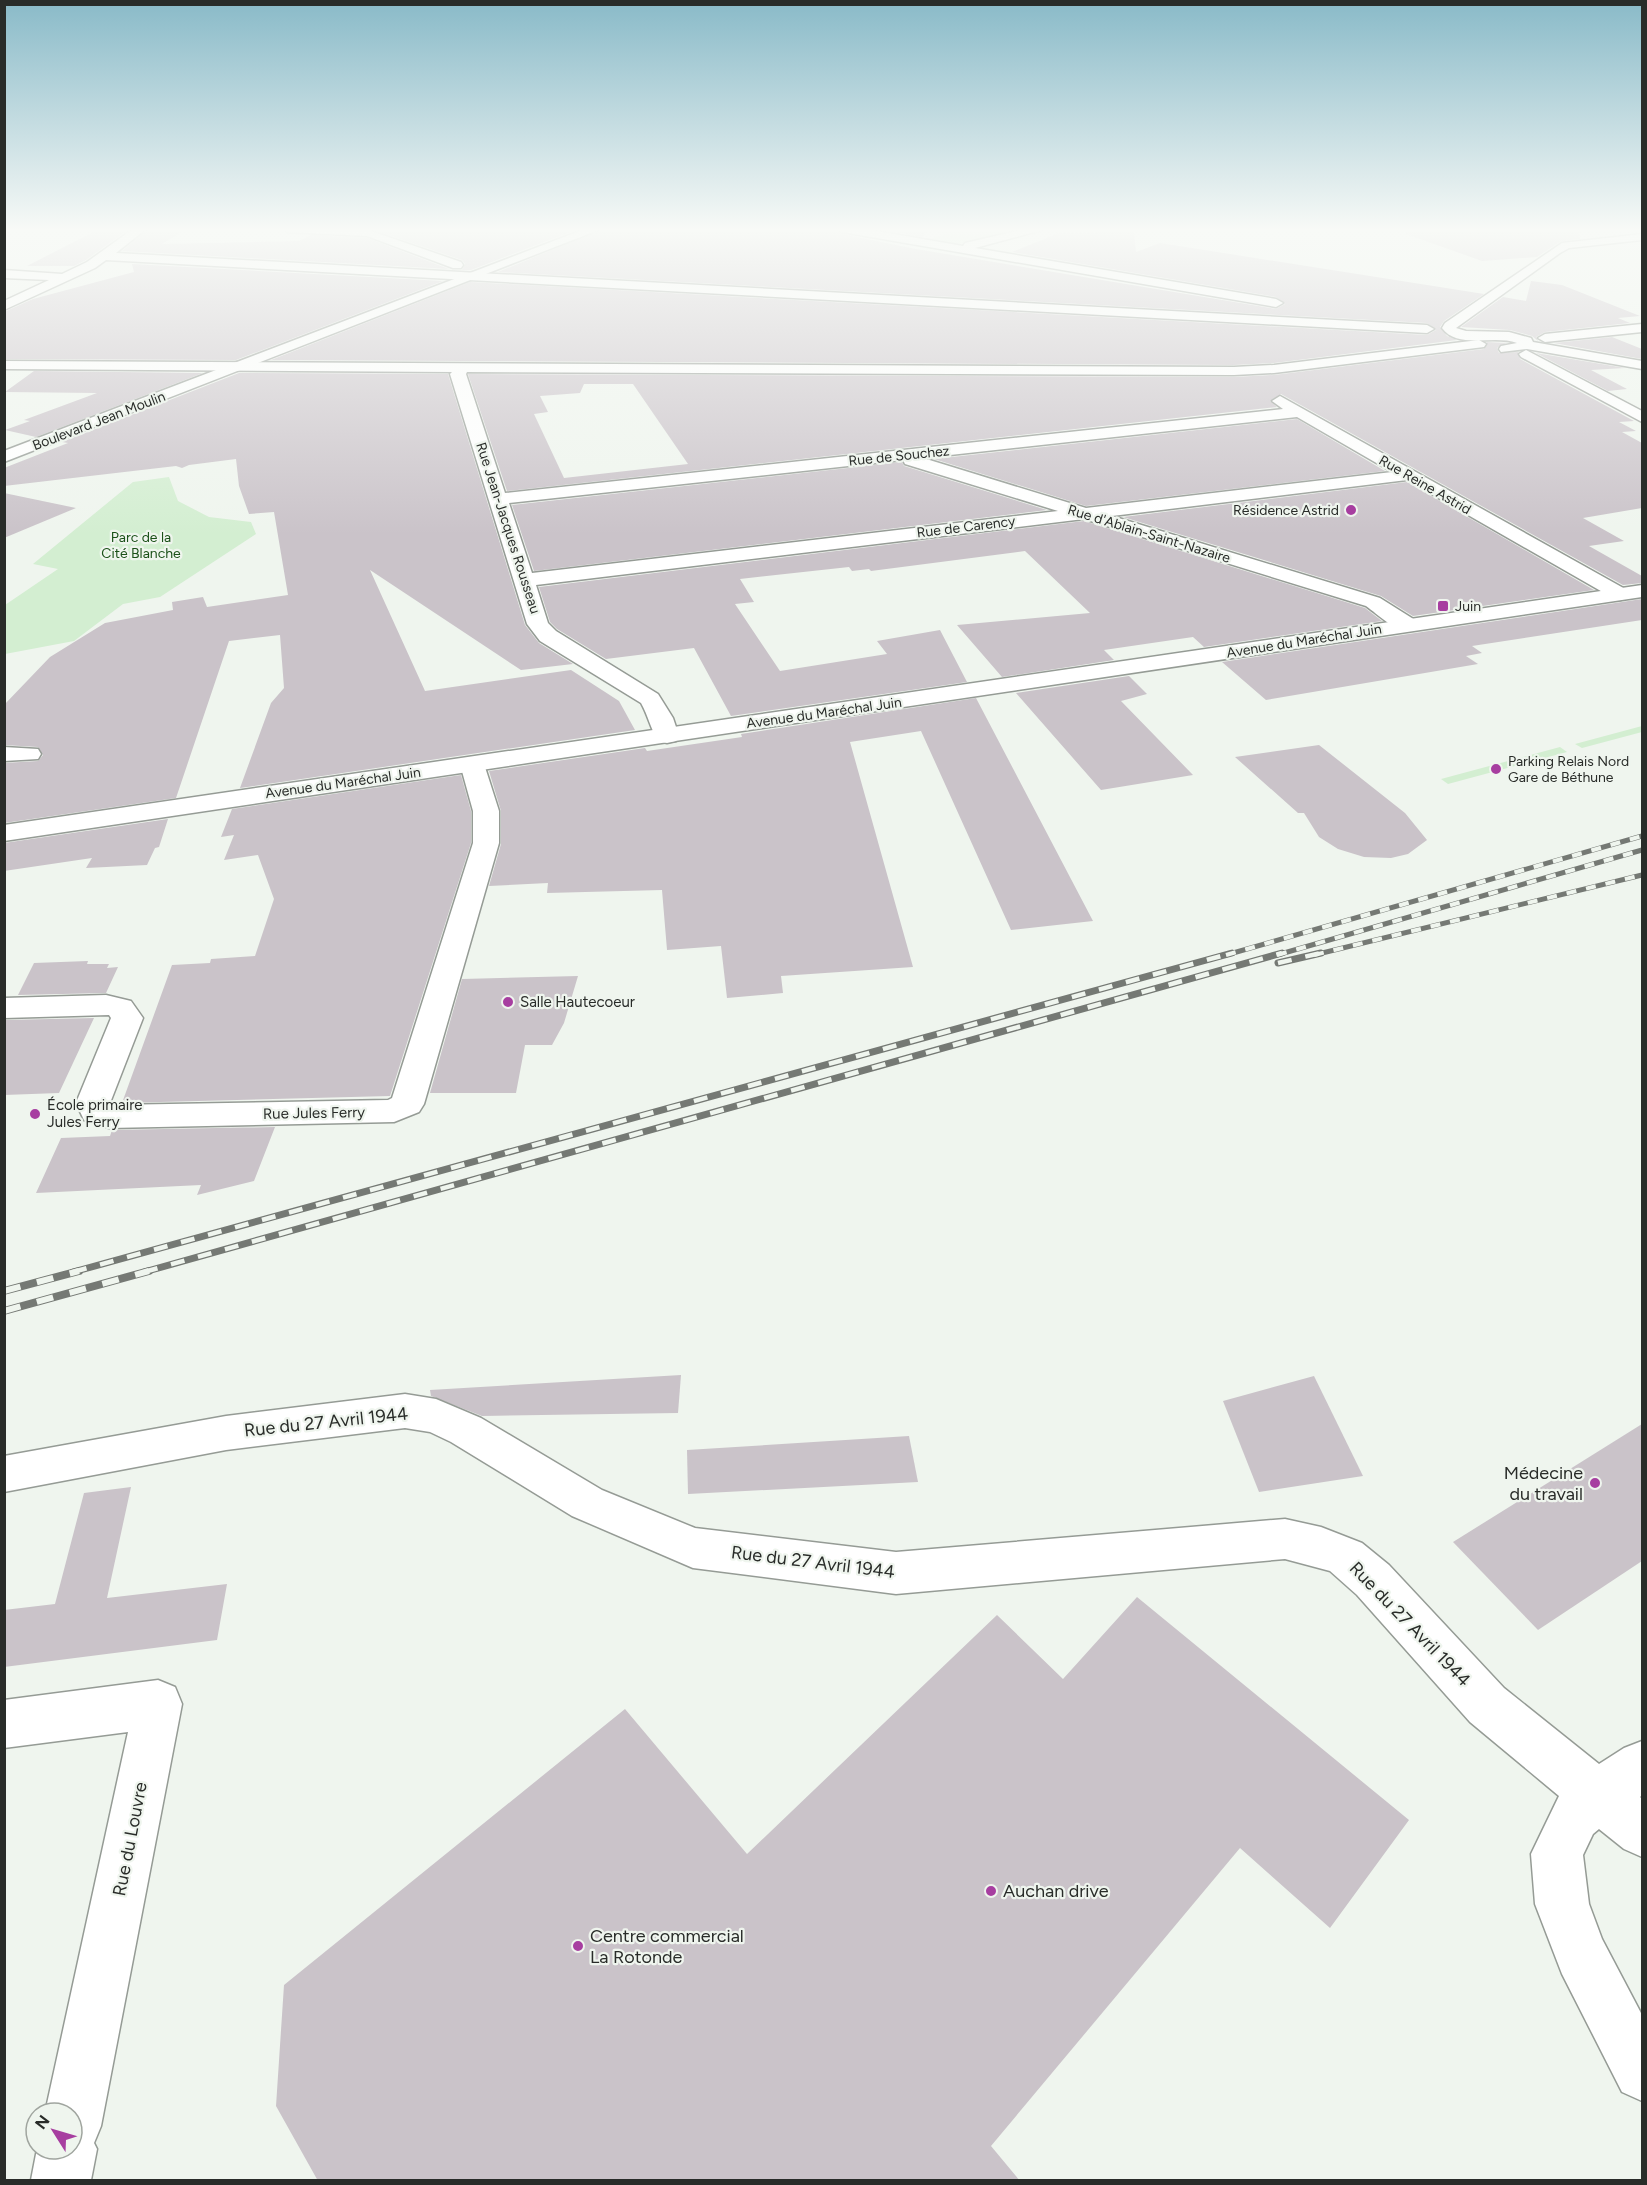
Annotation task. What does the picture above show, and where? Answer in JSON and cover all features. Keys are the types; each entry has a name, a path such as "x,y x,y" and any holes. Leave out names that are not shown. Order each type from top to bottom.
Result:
{"street":[{"name":"Boulevard Jean Moulin","path":"4,457 332,331"},
{"path":"1439,331 1476,340 1522,345 1642,365"},
{"path":"1522,345 1557,336 1610,331"},
{"path":"4,365 1234,371 1285,368 1476,340"},
{"path":"1522,345 1642,417"},
{"name":"Rue Jean-Jacques Rousseau","path":"462,368 458,374 538,624 548,636 650,699 665,731"},
{"name":"Rue Reine Astrid","path":"1234,371 1240,378 1408,475 1624,591"},
{"name":"Rue de Souchez","path":"499,499 1299,412"},
{"name":"Rue d'Ablain-Saint-Nazaire","path":"898,456 1373,602 1403,621"},
{"name":"Rue de Carency","path":"524,580 1408,475"},
{"name":"Avenue du Maréchal Juin","path":"4,821 665,731 1403,621 1624,591 1642,582"},
{"name":"Avenue du Maréchal Juin","path":"4,833 472,764 665,731"},
{"path":"4,754 29,754"},
{"name":"Rue Jules Ferry","path":"4,1008 106,1005 120,1008 127,1018 93,1103 96,1112 109,1117 394,1111 407,1104 486,843 486,811 472,764"},
{"name":"Rue du 27 Avril 1944","path":"4,1474 226,1433 405,1411 436,1416 522,1462 587,1503 693,1548 896,1573 1285,1539 1321,1547 1346,1557 1373,1580 1487,1705 1642,1831"},
{"name":"Rue du Louvre","path":"4,1724 158,1704 77,2101"},
{"path":"1642,1766 1597,1795 1575,1816 1557,1854 1562,1904 1581,1955 1642,2072"},
{"path":"61,2181 65,2161"}],"green space":[{"name":"Parc de la Cité Blanche","path":"169,477 178,501 209,517 251,522 256,534 160,597 123,604 74,641 5,654 5,605 58,569 33,564 133,482"},
{"path":"1642,726 1642,732 1582,748 1575,744"},
{"path":"1560,747 1567,752 1448,784 1441,779"}],"building":[{"path":"4,331 312,331 236,360 4,359"},
{"path":"345,331 1354,331 1427,335 1434,331 1443,331 1447,336 1457,340 1274,363 1234,365 271,360"},
{"path":"1514,331 1555,331 1545,332 1536,337 1538,341 1532,336"},
{"path":"1612,337 1642,349 1642,359 1554,343"},
{"path":"1487,342 1506,343 1497,348 1499,353 1518,352 1520,359 1634,421 1619,422 1636,431 1622,432 1642,443 1642,508 1583,518 1624,541 1589,546 1642,576 1642,583 1623,585 1281,394 1270,401 1277,407 507,491 468,374 1234,377 1274,375 1484,349","holes":["584,384 633,384 688,464 564,478 534,414 548,412 540,396 580,393"]},
{"path":"1536,353 1625,368 1591,370 1627,389 1608,391"},
{"path":"34,371 203,373 36,437 5,430 30,421 24,420 97,393 5,392"},
{"path":"239,373 448,374 525,625 539,643 573,664 521,670 370,570 425,691 571,670 619,701 635,730 240,788 271,703 284,688 280,635 229,641 176,798 4,823 4,763 38,761 43,755 38,747 4,745 4,705 50,657 105,623 173,610 172,602 203,597 207,607 288,595 274,512 249,514 239,486 236,459 189,465 182,468 176,466 4,486 4,468 68,443 62,442"},
{"path":"1297,419 1385,471 1086,506 934,459"},
{"path":"902,462 904,466 1047,510 534,571 512,505"},
{"path":"1407,482 1594,590 1413,616 1381,596 1123,517"},
{"path":"4,493 76,508 4,538"},
{"path":"1084,521 1365,608 1382,621 1204,647 1193,637 1104,650 1114,660 1002,677 957,625 1090,613 1025,551 871,571 869,569 852,571 849,567 740,579 754,602 735,604 780,671 887,654 877,641 940,630 967,682 731,716 694,648 606,659 557,629 550,622 539,587"},
{"path":"1642,599 1642,620 1472,646 1482,653 1466,656 1478,664 1266,700 1222,662"},
{"path":"1129,676 1147,694 1121,701 1193,775 1101,790 1016,693"},
{"path":"976,698 1093,921 1011,930 921,731 850,742 913,967 781,976 783,993 727,998 721,946 667,950 662,890 547,893 548,883 489,886 501,844 501,811 489,771 645,748 647,751 742,737 741,734"},
{"path":"1319,745 1405,813 1427,840 1408,854 1391,858 1364,857 1338,849 1319,837 1304,813 1298,813 1235,757"},
{"path":"461,775 471,811 471,843 390,1096 122,1103 172,965 210,963 211,959 255,956 274,899 258,855 224,860 234,835 221,837 232,809"},
{"path":"168,819 159,847 155,848 147,865 86,868 92,858 4,871 4,843"},
{"path":"88,961 87,964 109,964 107,968 118,967 106,993 18,995 34,963"},
{"path":"578,976 564,1023 552,1045 525,1045 516,1093 430,1093 462,979"},
{"path":"94,1018 59,1093 4,1095 6,1020"},
{"path":"275,1127 254,1181 197,1195 201,1185 36,1193 61,1138 110,1136 112,1130"},
{"path":"681,1375 678,1413 482,1416 431,1396 430,1390"},
{"path":"1314,1376 1363,1476 1259,1492 1223,1401"},
{"name":"Médecine du travail","path":"1642,1424 1642,1561 1538,1630 1453,1542"},
{"path":"909,1436 918,1482 688,1494 687,1450"},
{"path":"131,1487 107,1598 227,1584 217,1640 4,1667 4,1610 55,1604 84,1493"},
{"path":"1137,1597 1409,1820 1330,1928 1240,1848 991,2146 1020,2181 318,2181 276,2106 284,1985 625,1709 747,1854 997,1615 1063,1679"}],"railway":[{"path":"1226,955 1642,836"},
{"path":"1277,955 1642,850"},
{"path":"1314,955 1642,875"},
{"path":"73,1272 1232,953"},
{"path":"144,1272 1282,953"},
{"path":"1278,963 1321,953"},
{"path":"4,1291 79,1271"},
{"path":"4,1311 149,1271"}],"place":[{"name":"Résidence Astrid","path":"1351,510"},
{"name":"Juin","path":"1443,606"},
{"name":"Parking Relais Nord Gare de Béthune","path":"1496,769"},
{"name":"Salle Hautecoeur","path":"508,1002"},
{"name":"École primaire Jules Ferry","path":"35,1114"},
{"name":"Médecine du travail","path":"1595,1483"},
{"name":"Auchan drive","path":"991,1891"},
{"name":"Centre commercial La Rotonde","path":"578,1946"}]}
